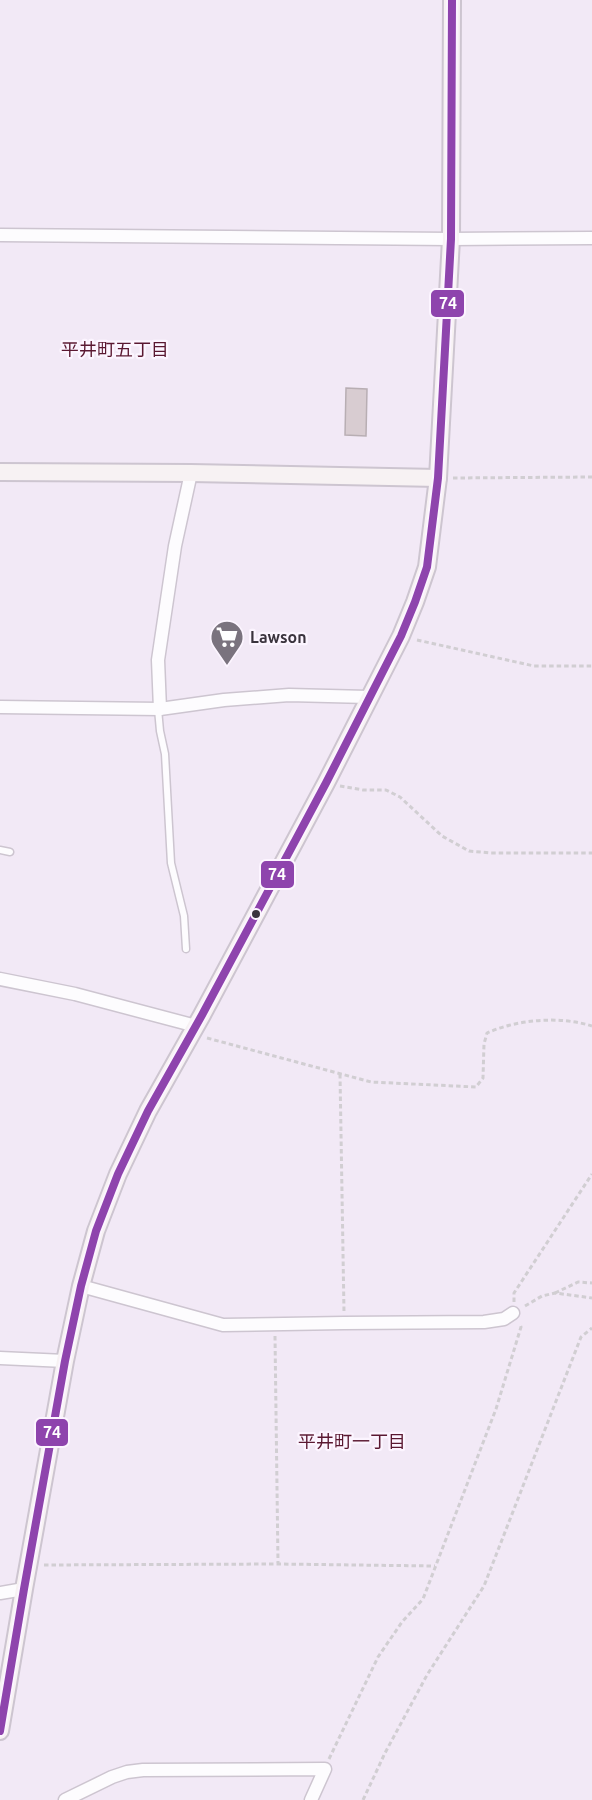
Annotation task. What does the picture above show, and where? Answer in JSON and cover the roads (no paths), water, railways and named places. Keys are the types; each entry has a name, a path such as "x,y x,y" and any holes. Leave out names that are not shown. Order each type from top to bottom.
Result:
{"main road":[{"path":"0,1731 65,1361 81,1286 96,1231 118,1174 148,1111 326,783 401,636 416,602 427,567 438,478 451,239 452,0"},
{"path":"0,472 438,478"}],"street":[{"path":"0,235 592,238"},
{"path":"159,709 158,660 175,546 191,473"},
{"path":"0,707 159,709 224,700 289,695 368,697"},
{"path":"0,979 75,994 194,1030"},
{"path":"81,1286 223,1325 484,1322 504,1318 513,1313"},
{"path":"0,1358 65,1361"},
{"path":"0,1593 24,1589"},
{"path":"65,1800 112,1777 143,1770 325,1769 311,1800"}],"lane":[{"path":"159,709 160,731 165,754 171,863 184,916 186,949"},
{"path":"0,850 10,852"}],"place":[{"name":"Lawson","path":"227,666"}],"district":[{"name":"平井町五丁目","path":"115,349"},
{"name":"平井町一丁目","path":"352,1441"}]}
